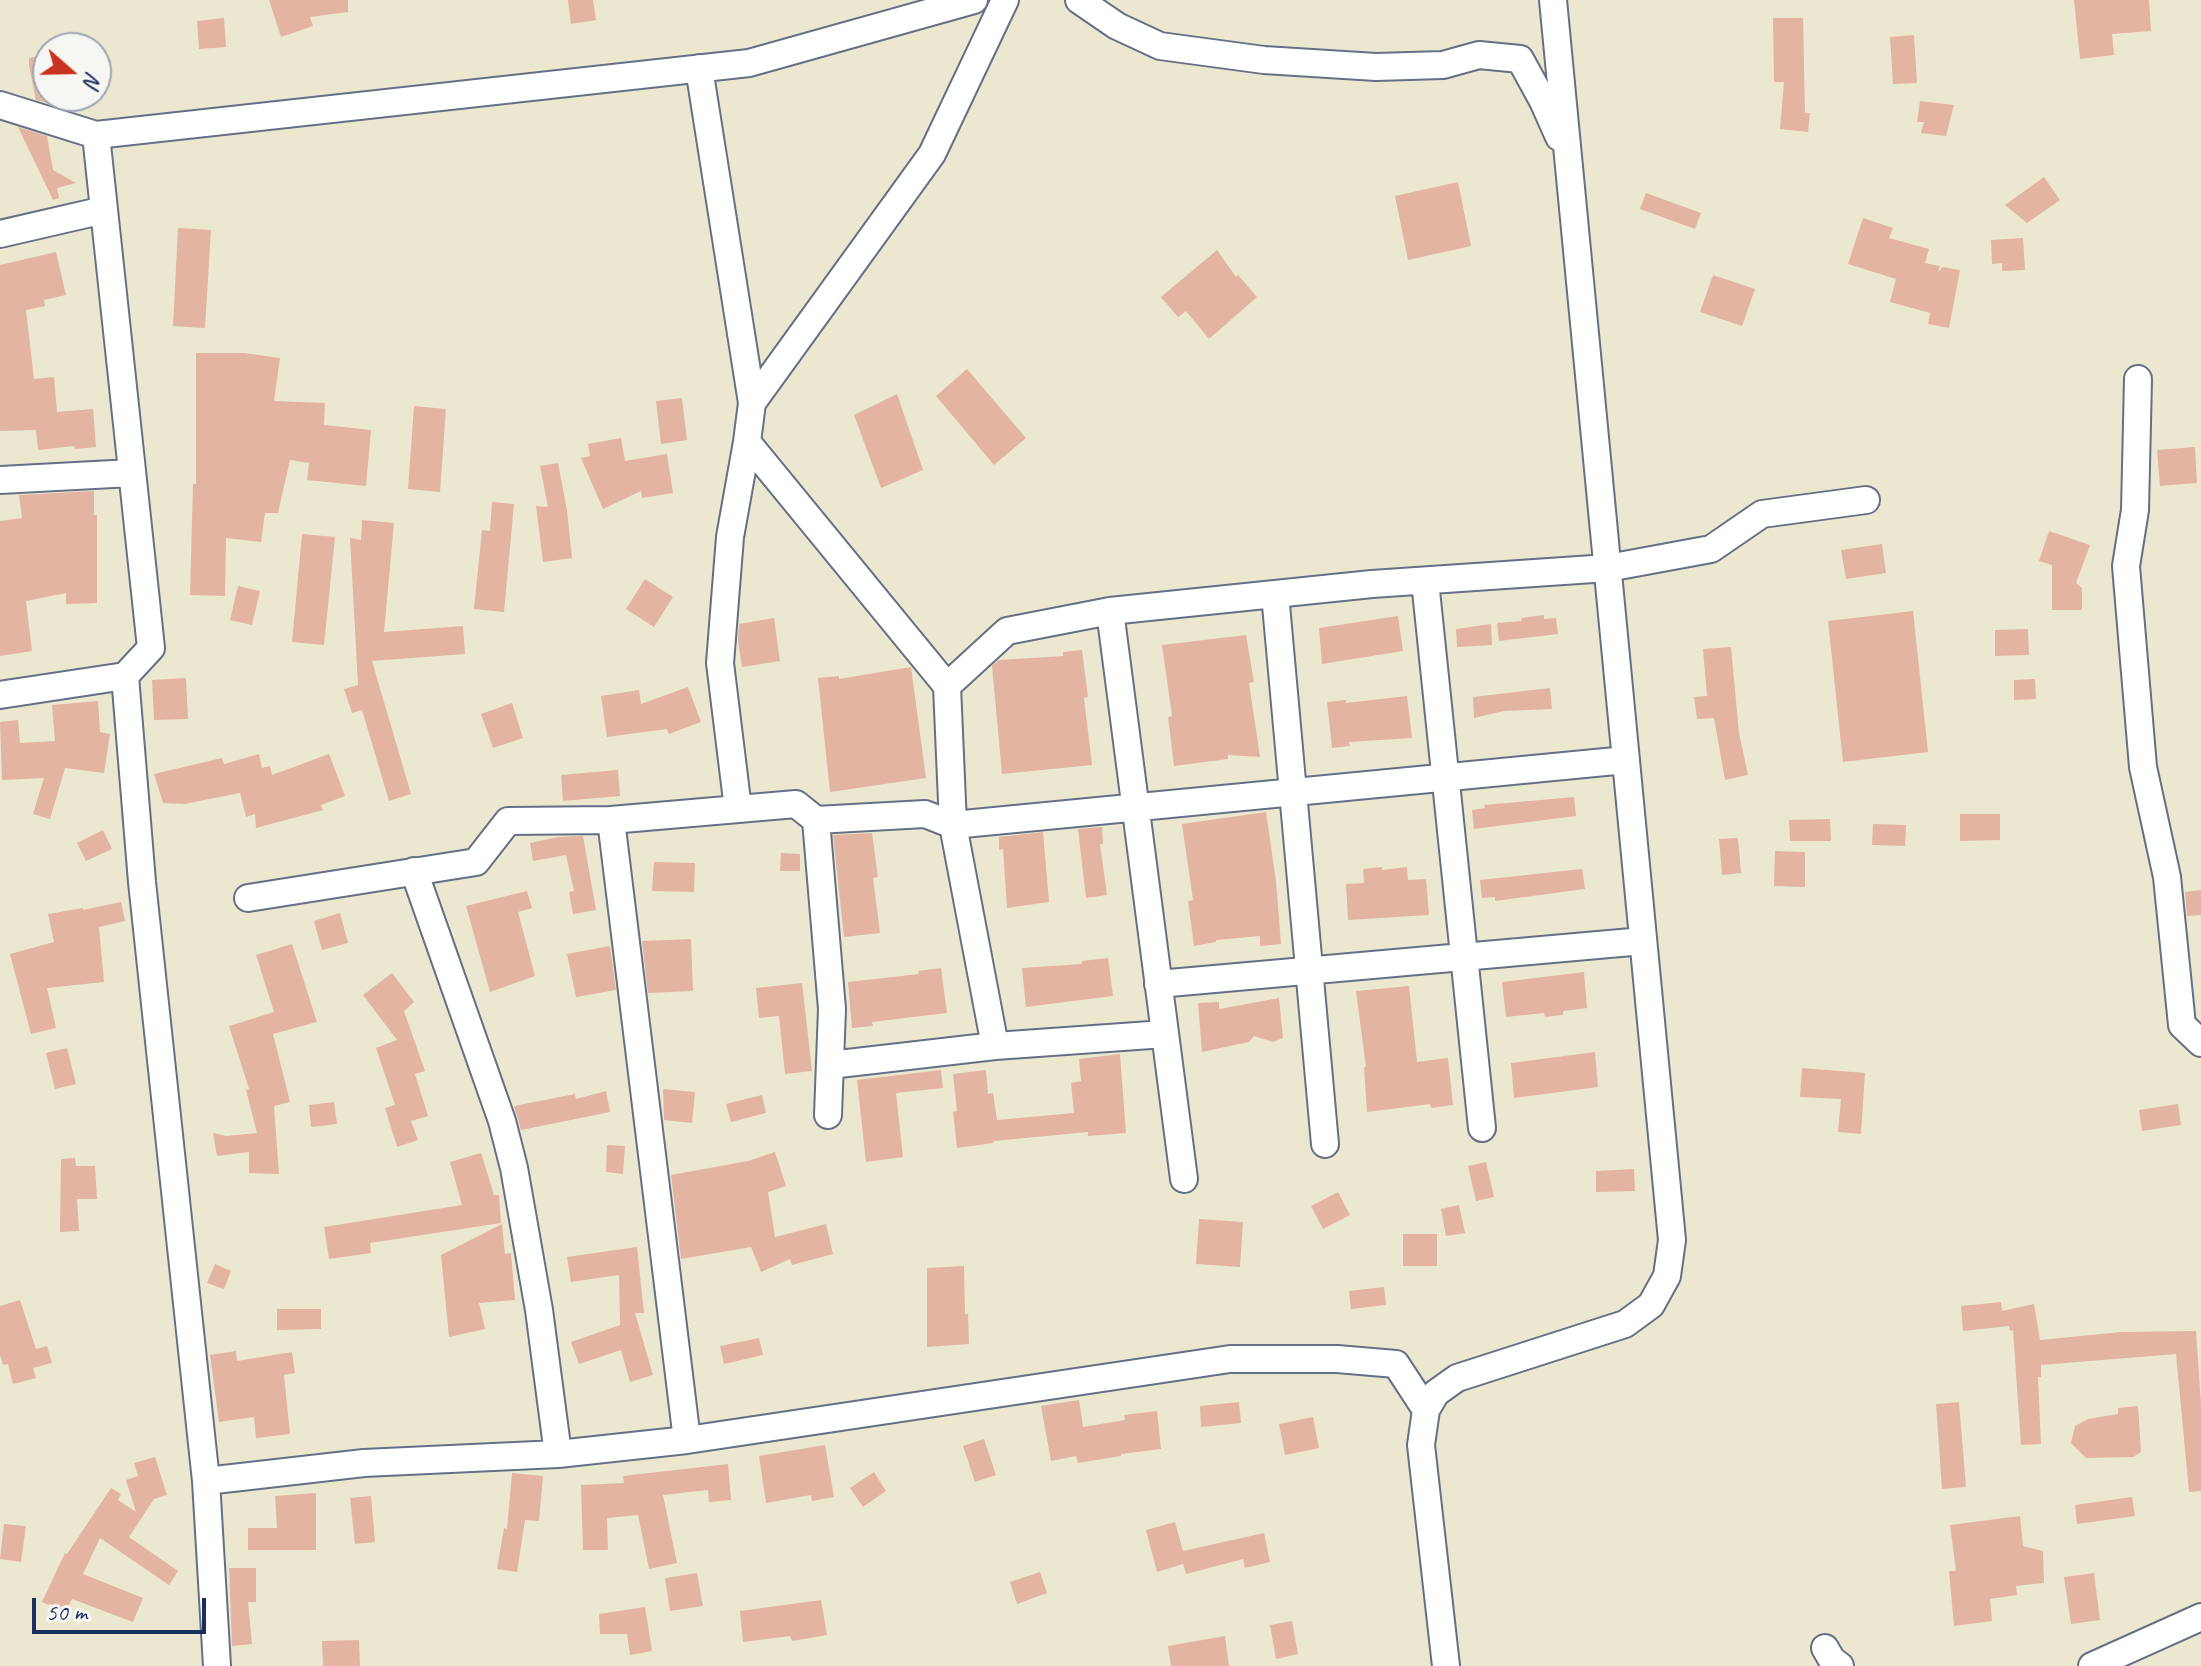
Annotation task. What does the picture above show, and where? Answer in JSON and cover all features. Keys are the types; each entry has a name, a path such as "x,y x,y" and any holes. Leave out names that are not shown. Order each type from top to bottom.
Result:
{"street":[{"path":"0,105 96,135 749,63 974,0"},
{"path":"752,403 932,154 1005,0"},
{"path":"1079,0 1117,26 1160,46 1264,60 1376,67 1443,65 1479,55 1520,59 1569,159"},
{"path":"1446,1666 1421,1445 1426,1410 1436,1393 1457,1378 1625,1324 1651,1305 1667,1276 1672,1240 1553,0"},
{"path":"699,68 752,403 730,537 720,663 738,809"},
{"path":"0,695 125,676 151,648 96,135"},
{"path":"0,234 104,210"},
{"path":"2138,379 2135,510 2126,566 2143,767 2167,877 2182,1025 2201,1043"},
{"path":"747,442 947,686 953,825 995,1046"},
{"path":"0,480 132,473"},
{"path":"947,686 1007,631 1110,611 1425,581 1608,568 1711,549 1762,514 1866,500"},
{"path":"1425,581 1482,1128"},
{"path":"1275,594 1325,1144"},
{"path":"1110,611 1184,1179"},
{"path":"125,676 143,898 206,1481 217,1666"},
{"path":"248,898 476,862 508,821 611,820 796,804 816,820 925,814 953,825 1626,760"},
{"path":"611,820 687,1440"},
{"path":"816,820 832,1009 828,1115"},
{"path":"414,871 502,1121 514,1168 539,1310 558,1454"},
{"path":"1158,984 1643,941"},
{"path":"830,1065 995,1046 1165,1034"},
{"path":"206,1481 364,1463 558,1454 687,1440 1230,1359 1337,1359 1396,1364 1426,1410"},
{"path":"2092,1666 2201,1617"}],"building":[{"path":"269,0 348,0 348,12 310,17 313,26 281,37"},
{"path":"568,0 593,0 596,20 571,24"},
{"path":"2074,0 2149,0 2151,31 2112,34 2114,55 2080,59"},
{"path":"224,18 226,47 199,49 197,21"},
{"path":"1773,18 1803,18 1805,113 1810,113 1808,132 1780,129 1784,82 1774,82"},
{"path":"1914,35 1917,83 1893,84 1890,37"},
{"path":"32,57 32,81 29,66 29,58"},
{"path":"1920,101 1954,105 1946,136 1921,133 1924,122 1917,122"},
{"path":"18,127 47,136 53,170 76,183 57,188 59,198 53,200"},
{"path":"2044,177 2060,200 2027,223 2005,205"},
{"path":"1458,182 1471,246 1408,260 1395,196"},
{"path":"1646,193 1701,213 1695,229 1640,209"},
{"path":"1863,218 1893,228 1889,238 1929,249 1925,263 1940,266 1938,272 1943,267 1960,270 1949,328 1928,324 1930,313 1890,302 1896,279 1848,264"},
{"path":"178,228 211,230 205,328 173,326"},
{"path":"2023,238 2025,270 2002,271 2002,263 1992,264 1991,240"},
{"path":"1217,250 1236,277 1238,275 1257,297 1209,339 1186,311 1178,317 1161,297"},
{"path":"56,252 66,295 44,300 45,306 26,310 34,379 54,377 57,412 93,409 96,447 38,450 36,430 0,431 0,265"},
{"path":"1713,275 1755,289 1742,326 1700,312"},
{"path":"196,353 244,353 280,358 274,401 325,403 324,425 371,430 366,486 307,480 309,463 290,460 278,513 265,513 261,542 226,538 225,596 190,595 193,484 196,484"},
{"path":"967,369 1026,438 994,465 936,396"},
{"path":"897,394 923,470 881,488 854,415"},
{"path":"682,398 687,440 661,444 656,401"},
{"path":"414,406 446,409 440,492 408,489"},
{"path":"621,438 625,461 667,454 673,493 642,498 641,491 603,509 581,458 590,456 588,444"},
{"path":"2195,447 2197,483 2160,486 2157,450"},
{"path":"558,463 572,558 543,562 536,506 548,507 540,466"},
{"path":"94,491 97,603 66,604 66,593 26,601 32,651 0,656 0,521 22,518 19,495"},
{"path":"492,502 514,504 504,612 474,609 482,530 490,531"},
{"path":"362,520 394,523 384,632 463,626 465,654 372,661 411,794 389,801 362,710 352,713 344,689 358,685 350,538 361,540"},
{"path":"2049,531 2090,545 2076,583 2082,588 2082,610 2052,610 2052,565 2039,561"},
{"path":"302,534 335,537 324,645 292,642"},
{"path":"1882,544 1886,573 1846,579 1841,550"},
{"path":"645,579 673,597 654,627 626,609"},
{"path":"238,586 260,591 252,625 230,620"},
{"path":"1913,611 1928,752 1843,762 1828,621"},
{"path":"1544,615 1544,619 1556,618 1558,634 1499,641 1497,623"},
{"path":"1398,616 1403,651 1322,664 1319,628"},
{"path":"774,618 780,661 742,667 739,624"},
{"path":"1491,624 1492,645 1457,647 1456,629"},
{"path":"2028,629 2029,655 1995,656 1995,630"},
{"path":"1246,635 1254,682 1249,683 1260,757 1228,755 1228,759 1174,766 1168,717 1172,716 1162,645"},
{"path":"1731,647 1739,733 1748,775 1725,780 1714,718 1697,719 1694,697 1707,696 1703,649"},
{"path":"1082,650 1092,765 1002,774 992,666 999,660 1063,656 1063,652"},
{"path":"911,667 926,778 830,792 818,678 839,676 839,679"},
{"path":"186,678 188,719 154,720 152,680"},
{"path":"2035,679 2036,699 2014,700 2014,680"},
{"path":"688,687 701,722 669,734 667,729 607,737 601,696 639,690 641,704"},
{"path":"1550,688 1552,709 1504,711 1474,718 1473,697"},
{"path":"1407,696 1412,738 1349,742 1350,746 1332,748 1327,702 1346,700 1346,703"},
{"path":"98,701 100,732 110,734 104,773 65,768 50,819 33,814 44,778 2,780 0,722 18,720 20,743 55,741 52,705"},
{"path":"512,703 523,738 493,748 481,714"},
{"path":"259,754 262,768 270,766 272,775 329,754 345,796 321,805 323,810 256,828 255,814 246,817 240,793 184,804 163,803 154,774 222,758 224,764"},
{"path":"618,770 620,796 563,801 561,775"},
{"path":"1574,797 1576,816 1474,829 1472,810 1485,808 1484,805"},
{"path":"1266,812 1281,944 1260,946 1260,936 1216,940 1194,946 1188,901 1193,900 1182,824"},
{"path":"1960,814 2000,814 2000,840 1960,841"},
{"path":"1830,819 1831,841 1790,841 1789,820"},
{"path":"1873,824 1906,825 1905,846 1872,845"},
{"path":"1102,827 1103,844 1100,844 1107,895 1086,898 1078,829"},
{"path":"103,830 112,849 86,861 77,843"},
{"path":"1043,832 1049,902 1007,908 1003,849 999,850 999,837"},
{"path":"872,833 878,877 873,878 880,933 844,937 833,835"},
{"path":"583,836 596,910 573,914 569,892 574,891 566,855 533,861 530,843"},
{"path":"1738,838 1741,873 1722,875 1719,839"},
{"path":"1775,851 1805,852 1805,887 1774,886"},
{"path":"781,853 800,854 800,871 780,871"},
{"path":"654,862 695,863 694,892 652,891"},
{"path":"1382,867 1382,870 1407,867 1408,880 1426,879 1429,915 1348,920 1346,884 1364,883 1363,869"},
{"path":"1582,869 1585,889 1495,901 1495,897 1482,898 1480,880"},
{"path":"2201,890 2201,915 2187,916 2185,892"},
{"path":"527,891 532,908 518,912 535,976 490,992 466,906"},
{"path":"121,902 125,921 99,927 104,982 47,988 56,1028 31,1034 10,954 54,942 48,914"},
{"path":"340,913 348,943 322,950 314,921"},
{"path":"691,939 693,991 648,993 642,941"},
{"path":"292,944 317,1022 273,1034 290,1102 274,1106 279,1174 249,1173 249,1152 217,1156 213,1133 226,1136 257,1133 246,1090 249,1089 229,1026 274,1012 256,955"},
{"path":"610,946 616,990 576,997 567,954"},
{"path":"1108,958 1113,996 1026,1007 1022,968 1082,964 1082,961"},
{"path":"941,968 947,1013 872,1022 873,1026 852,1028 848,982 919,974 918,971"},
{"path":"1584,972 1587,1008 1545,1017 1544,1013 1506,1017 1502,982"},
{"path":"392,973 414,1002 404,1011 425,1071 415,1074 428,1116 411,1121 418,1140 397,1147 385,1108 395,1105 376,1048 397,1040 363,995"},
{"path":"802,983 812,1071 785,1074 779,1016 759,1018 756,988"},
{"path":"1409,986 1417,1062 1448,1058 1453,1105 1431,1108 1430,1104 1367,1112 1366,1067 1356,991"},
{"path":"1279,998 1283,1038 1273,1042 1254,1036 1249,1042 1202,1052 1198,1003 1219,1002 1219,1009"},
{"path":"67,1048 76,1084 55,1089 46,1053"},
{"path":"1595,1052 1598,1087 1514,1098 1511,1063"},
{"path":"1120,1054 1126,1133 1088,1136 1088,1132 994,1141 957,1148 953,1074 986,1070 988,1094 993,1093 997,1120 1074,1113 1071,1083 1081,1081 1079,1059"},
{"path":"1802,1068 1865,1073 1861,1134 1838,1132 1841,1099 1800,1097"},
{"path":"941,1070 943,1088 896,1093 903,1157 866,1162 857,1080"},
{"path":"663,1089 695,1092 692,1123 664,1120"},
{"path":"606,1091 610,1112 521,1130 514,1106 575,1094 576,1099"},
{"path":"762,1095 766,1113 731,1122 726,1104"},
{"path":"334,1102 337,1124 311,1127 309,1105"},
{"path":"2178,1104 2181,1125 2142,1131 2139,1110"},
{"path":"607,1145 625,1146 623,1174 606,1172"},
{"path":"775,1152 786,1186 768,1192 775,1237 826,1224 833,1254 792,1265 790,1259 761,1272 751,1247 681,1259 671,1175 748,1161"},
{"path":"481,1153 494,1195 499,1195 501,1223 370,1243 371,1253 329,1259 324,1227 462,1205 450,1162"},
{"path":"75,1158 76,1166 95,1166 97,1199 77,1199 79,1231 60,1232 61,1159"},
{"path":"1486,1162 1494,1197 1476,1201 1468,1166"},
{"path":"1634,1169 1635,1191 1596,1192 1596,1171"},
{"path":"1338,1192 1350,1215 1323,1229 1311,1206"},
{"path":"1459,1205 1465,1233 1446,1236 1441,1209"},
{"path":"1199,1219 1243,1222 1240,1267 1196,1264"},
{"path":"502,1224 505,1254 511,1253 515,1300 479,1303 485,1329 449,1337 441,1255"},
{"path":"1403,1234 1437,1234 1437,1266 1403,1266"},
{"path":"637,1247 644,1313 635,1313 653,1375 630,1382 621,1350 579,1364 571,1342 620,1325 619,1275 571,1282 567,1257"},
{"path":"215,1264 231,1271 224,1289 207,1283"},
{"path":"964,1266 969,1344 927,1347 927,1268"},
{"path":"1384,1287 1386,1305 1351,1309 1349,1291"},
{"path":"20,1300 36,1349 47,1346 52,1363 33,1368 36,1378 13,1384 8,1364 3,1365 0,1355 0,1306"},
{"path":"2001,1302 2002,1311 2034,1304 2040,1340 2121,1332 2196,1331 2201,1404 2201,1491 2189,1492 2176,1354 2041,1365 2041,1377 2038,1377 2041,1444 2021,1445 2013,1330 2010,1331 2009,1326 1963,1331 1961,1306"},
{"path":"277,1309 321,1309 321,1329 277,1330"},
{"path":"759,1338 763,1355 724,1364 720,1346"},
{"path":"236,1351 237,1361 292,1352 295,1373 284,1375 290,1434 256,1438 254,1417 219,1422 210,1355"},
{"path":"1079,1400 1083,1427 1125,1420 1124,1415 1157,1411 1161,1449 1078,1463 1076,1456 1051,1461 1041,1406"},
{"path":"1239,1402 1241,1423 1201,1427 1200,1406"},
{"path":"1959,1402 1966,1487 1942,1489 1936,1404"},
{"path":"2138,1406 2141,1452 2133,1457 2086,1458 2071,1443 2075,1426 2088,1419 2118,1414 2118,1408"},
{"path":"1313,1417 1319,1448 1285,1455 1279,1424"},
{"path":"984,1439 996,1475 975,1482 963,1446"},
{"path":"825,1445 834,1497 812,1501 811,1495 766,1503 759,1456"},
{"path":"155,1457 167,1495 154,1499 129,1537 178,1571 169,1585 100,1538 83,1574 143,1598 133,1622 72,1599 65,1612 42,1602 65,1553 111,1488 121,1494 118,1500 136,1512 126,1480 138,1476 134,1463"},
{"path":"728,1464 731,1500 709,1502 708,1490 663,1495 677,1563 649,1569 638,1515 607,1518 608,1550 583,1550 581,1485 624,1483 623,1476"},
{"path":"874,1472 886,1491 863,1507 850,1488"},
{"path":"512,1473 543,1476 539,1521 525,1520 517,1572 497,1569 504,1528 507,1529"},
{"path":"316,1493 316,1550 248,1550 248,1528 277,1528 275,1496"},
{"path":"371,1496 375,1542 355,1544 350,1498"},
{"path":"2132,1497 2135,1516 2077,1524 2075,1505"},
{"path":"2020,1516 2023,1546 2043,1551 2044,1583 2016,1586 2017,1595 1990,1599 1992,1621 1954,1626 1949,1571 1956,1571 1950,1525"},
{"path":"1175,1522 1183,1551 1264,1533 1270,1562 1245,1568 1243,1559 1186,1574 1183,1564 1157,1572 1146,1530"},
{"path":"4,1524 26,1526 21,1562 0,1559"},
{"path":"229,1568 256,1568 256,1602 248,1602 252,1644 232,1646"},
{"path":"1040,1572 1047,1593 1017,1604 1010,1582"},
{"path":"697,1573 703,1606 670,1611 665,1578"},
{"path":"2094,1573 2100,1620 2071,1624 2064,1577"},
{"path":"821,1600 827,1635 792,1641 790,1636 743,1642 740,1611"},
{"path":"645,1607 652,1651 630,1655 627,1634 600,1634 599,1614"},
{"path":"1292,1621 1298,1654 1276,1659 1270,1625"},
{"path":"1225,1636 1229,1666 1171,1666 1168,1646"},
{"path":"359,1640 360,1666 323,1666 322,1641"}]}
